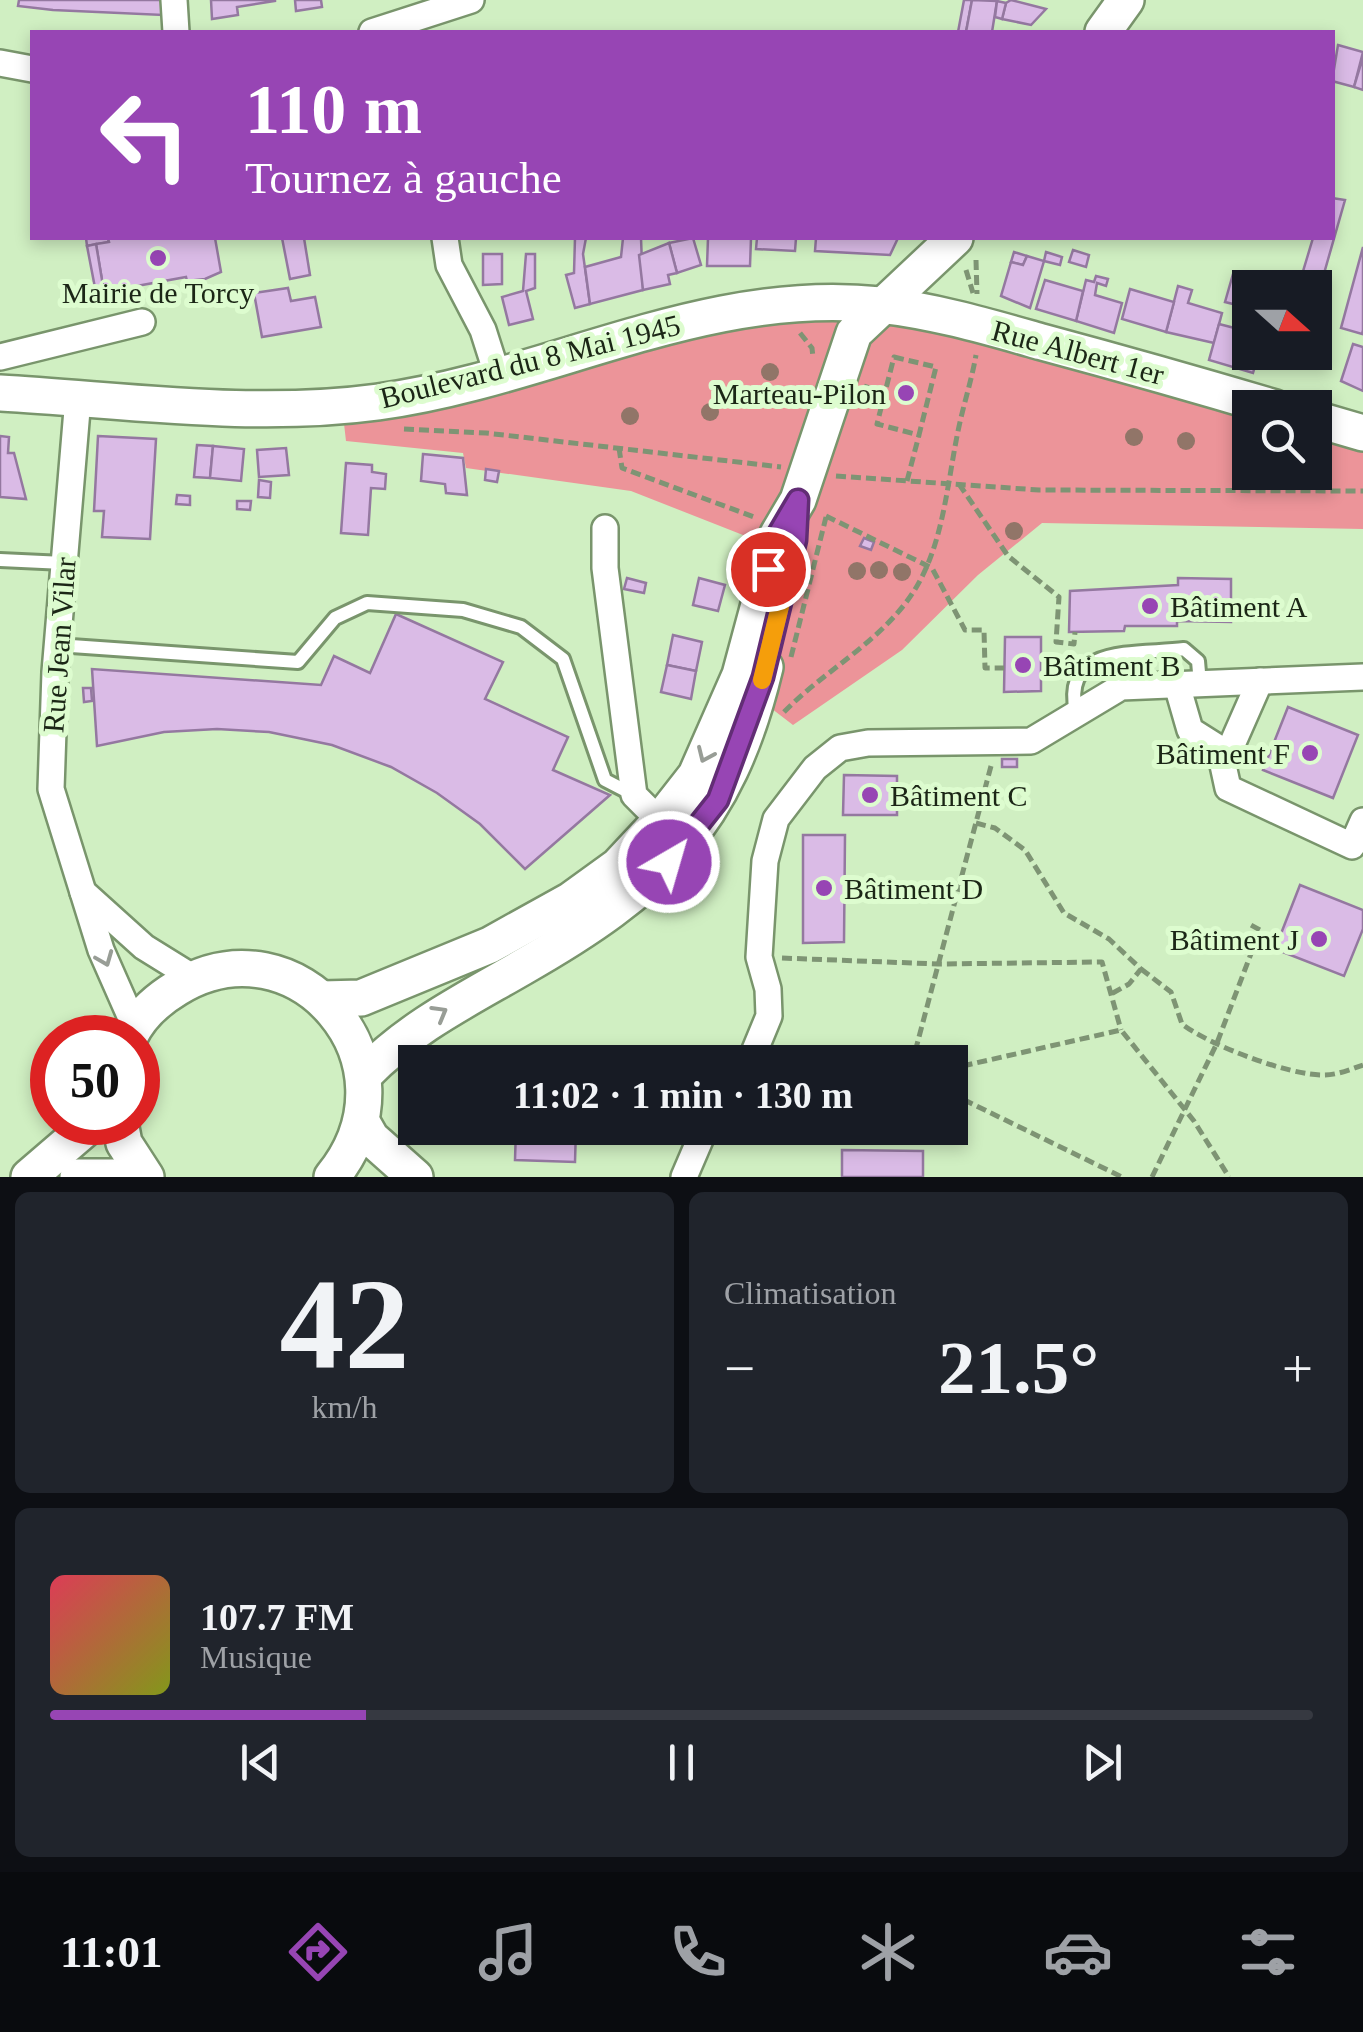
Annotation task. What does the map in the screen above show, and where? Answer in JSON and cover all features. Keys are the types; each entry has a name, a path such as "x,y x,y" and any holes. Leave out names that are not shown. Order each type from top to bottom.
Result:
{"main road":[{"path":"1104,30 1126,0"},
{"path":"365,1074 399,1039 434,1015 614,913 669,862 718,800 763,677 809,484 854,332 879,304 965,244"},
{"name":"Boulevard du 8 Mai 1945","path":"0,393 159,406 377,402 497,374 674,321 800,304 879,304"},
{"name":"Rue Albert 1er","path":"879,304 978,324 1232,396"},
{"path":"1332,424 1363,433"},
{"path":"322,999 361,998 490,945 571,900 618,866 660,822 696,775 740,675 778,534 809,484"},
{"path":"145,1015 158,999 194,978 237,968 278,974 322,999 349,1031 365,1074 363,1124 352,1152 332,1177"},
{"path":"363,1124 371,1138 416,1177"},
{"path":"29,1177 67,1145"},
{"path":"125,1145 146,1177"},
{"path":"78,1177 128,1177"}],"street":[{"path":"174,0 176,30"},
{"path":"380,30 442,15 471,0"},
{"path":"0,63 30,69"},
{"path":"445,240 449,265 483,330 497,374"},
{"path":"0,357 142,322"},
{"name":"Rue Jean Vilar","path":"78,398 57,644 52,789 80,888 126,1015"},
{"path":"606,528 605,568 634,796 660,822"},
{"path":"757,1045 769,1016 760,958 765,861 776,819 814,768 840,748 868,743 1031,742 1122,687 1363,677"},
{"path":"1260,681 1222,776 1233,794 1352,846 1363,821"},
{"path":"1189,684 1190,730 1228,754"},
{"path":"80,888 144,946 194,978"},
{"path":"684,1177 698,1145"}],"lane":[{"path":"0,560 64,563"},
{"path":"57,644 298,662 334,618 366,603 463,610 521,627 563,659 605,780 634,796"},
{"path":"1076,712 1073,696 1082,671 1109,656 1184,649 1198,661 1189,684"}],"path":[{"path":"781,698 778,712 863,648 906,603 927,565 976,356 978,324 965,244"},
{"path":"793,329 812,348 813,372"},
{"path":"907,481 919,435 936,367 894,357 877,424 919,435"},
{"path":"415,429 428,422"},
{"path":"395,429 619,448 809,484 907,481 1039,490 1363,490"},
{"path":"619,448 622,468 768,522"},
{"path":"809,484 927,565 965,630 984,630 986,668 1004,668"},
{"path":"790,660 809,484"},
{"path":"958,484 1008,556 1058,597 1056,642 1074,644 1075,632"},
{"path":"917,1045 997,744"},
{"path":"976,822 994,828 1025,850 1064,913 1109,940 1171,992 1182,1024 1217,1043 1304,1074 1326,1076 1363,1065"},
{"path":"1152,1177 1217,1043 1260,930 1249,924"},
{"path":"760,958 938,964 1102,962 1122,1030 1186,1110 1228,1177"},
{"path":"1111,994 1129,984 1141,970"},
{"path":"968,1065 1122,1030"},
{"path":"968,1102 1122,1177"}],"shaded area":[{"path":"854,316 973,337 1232,411 1232,490 1332,490 1332,437 1363,445 1363,529 1042,523 978,575 902,650 793,725 759,699 743,535 631,491 466,468 463,453 346,441 343,415 735,324"}],"building":[{"path":"19,0 162,0 163,15 53,10 18,6"},
{"path":"211,0 275,1 237,7 238,15 212,19"},
{"path":"295,0 321,0 322,7 296,11"},
{"path":"964,0 972,0 966,30 958,30"},
{"path":"972,0 997,1 992,30 966,30"},
{"path":"1011,0 1046,9 1031,25 1002,19 1006,3"},
{"path":"997,1 1006,3 1002,19 995,17"},
{"path":"1338,45 1363,52 1354,87 1335,82"},
{"path":"1363,57 1363,90 1354,87"},
{"path":"1335,198 1345,200 1335,235"},
{"path":"86,240 109,242 87,246"},
{"name":"Mairie de Torcy","path":"215,240 221,272 205,279 187,281 186,277 104,292 96,244"},
{"path":"282,240 304,240 310,275 290,279"},
{"path":"575,240 586,240 583,254 590,304 575,308 566,275 574,273"},
{"path":"623,240 641,240 643,290 590,304 585,267 621,257"},
{"path":"694,240 701,265 677,273 669,243"},
{"path":"708,240 751,240 750,266 707,266"},
{"path":"757,240 796,240 795,251 756,249"},
{"path":"816,240 897,240 890,255 815,251"},
{"path":"1312,240 1334,240 1325,270 1303,270"},
{"path":"669,243 677,273 668,275 670,284 643,290 639,255"},
{"path":"96,244 104,292 96,293 87,246"},
{"path":"1363,247 1363,330 1362,334 1341,328"},
{"path":"1073,250 1089,255 1086,267 1069,262"},
{"path":"1014,252 1027,256 1023,265 1011,262"},
{"path":"1046,252 1062,257 1060,265 1044,261"},
{"path":"483,254 502,254 502,284 483,285"},
{"path":"526,254 535,254 535,288 526,291 533,319 509,325 502,297 523,291"},
{"path":"1027,256 1044,261 1030,308 1001,296 1011,262 1023,265"},
{"path":"1096,276 1108,279 1106,286 1097,283 1095,295 1122,303 1114,333 1076,321 1086,280 1094,282"},
{"path":"1232,278 1232,304 1225,302"},
{"path":"1045,280 1083,291 1076,321 1036,309"},
{"path":"1178,286 1192,290 1188,303 1222,313 1214,343 1166,332"},
{"path":"288,288 291,301 315,297 321,327 262,337 254,293"},
{"path":"1130,289 1174,302 1166,332 1122,319"},
{"path":"1219,324 1232,327 1232,367 1209,360"},
{"path":"1353,344 1363,347 1363,391 1341,381"},
{"path":"0,436 9,437 8,453 14,453 26,499 0,497"},
{"path":"98,436 156,439 150,539 102,537 104,511 94,511"},
{"path":"197,445 213,446 210,478 194,477"},
{"path":"213,446 244,449 241,481 210,478"},
{"path":"286,448 289,475 259,477 257,450"},
{"path":"423,454 463,458 467,495 446,493 445,484 421,481"},
{"path":"346,463 372,465 372,472 386,474 385,489 371,488 368,535 341,533"},
{"path":"486,469 499,471 497,482 485,480"},
{"path":"259,480 271,482 270,498 258,497"},
{"path":"177,495 190,496 190,505 176,504"},
{"path":"237,501 251,501 250,510 237,509"},
{"path":"864,538 874,542 871,550 860,546"},
{"path":"627,578 646,583 644,593 624,589"},
{"path":"699,578 725,585 718,611 693,605"},
{"name":"Bâtiment A","path":"1178,578 1231,579 1231,622 1177,621 1177,626 1069,632 1070,591 1178,585"},
{"path":"396,614 503,662 485,699 568,737 553,770 610,795 525,869 480,824 437,793 391,767 332,745 269,732 217,729 164,732 97,746 92,669 321,685 334,656 370,673"},
{"path":"673,635 702,642 696,671 667,665"},
{"name":"Bâtiment B","path":"1005,637 1041,637 1041,691 1004,692"},
{"path":"667,665 696,671 691,699 661,692"},
{"path":"83,688 91,688 92,701 84,702"},
{"name":"Bâtiment F","path":"1288,707 1358,735 1333,798 1263,770"},
{"path":"1002,759 1017,759 1017,767 1002,767"},
{"name":"Bâtiment C","path":"844,775 897,776 897,815 843,815"},
{"name":"Bâtiment D","path":"803,835 845,835 844,942 803,943"},
{"name":"Bâtiment J","path":"1300,885 1363,910 1363,929 1344,976 1275,949"},
{"path":"515,1145 576,1145 575,1162 515,1160"},
{"path":"842,1150 923,1151 923,1177 842,1177"}],"slow traffic":[{"path":"762,680 784,590"}],"place":[{"name":"Mairie de Torcy","path":"158,258"},
{"name":"Marteau-Pilon","path":"906,393"},
{"name":"Bâtiment A","path":"1150,606"},
{"name":"Bâtiment B","path":"1023,665"},
{"name":"Bâtiment F","path":"1310,753"},
{"name":"Bâtiment C","path":"870,795"},
{"name":"Bâtiment D","path":"824,888"},
{"name":"Bâtiment J","path":"1319,939"}],"route":[{"path":"669,862 718,800 763,677 796,540 798,500 778,534 768,569"}]}
